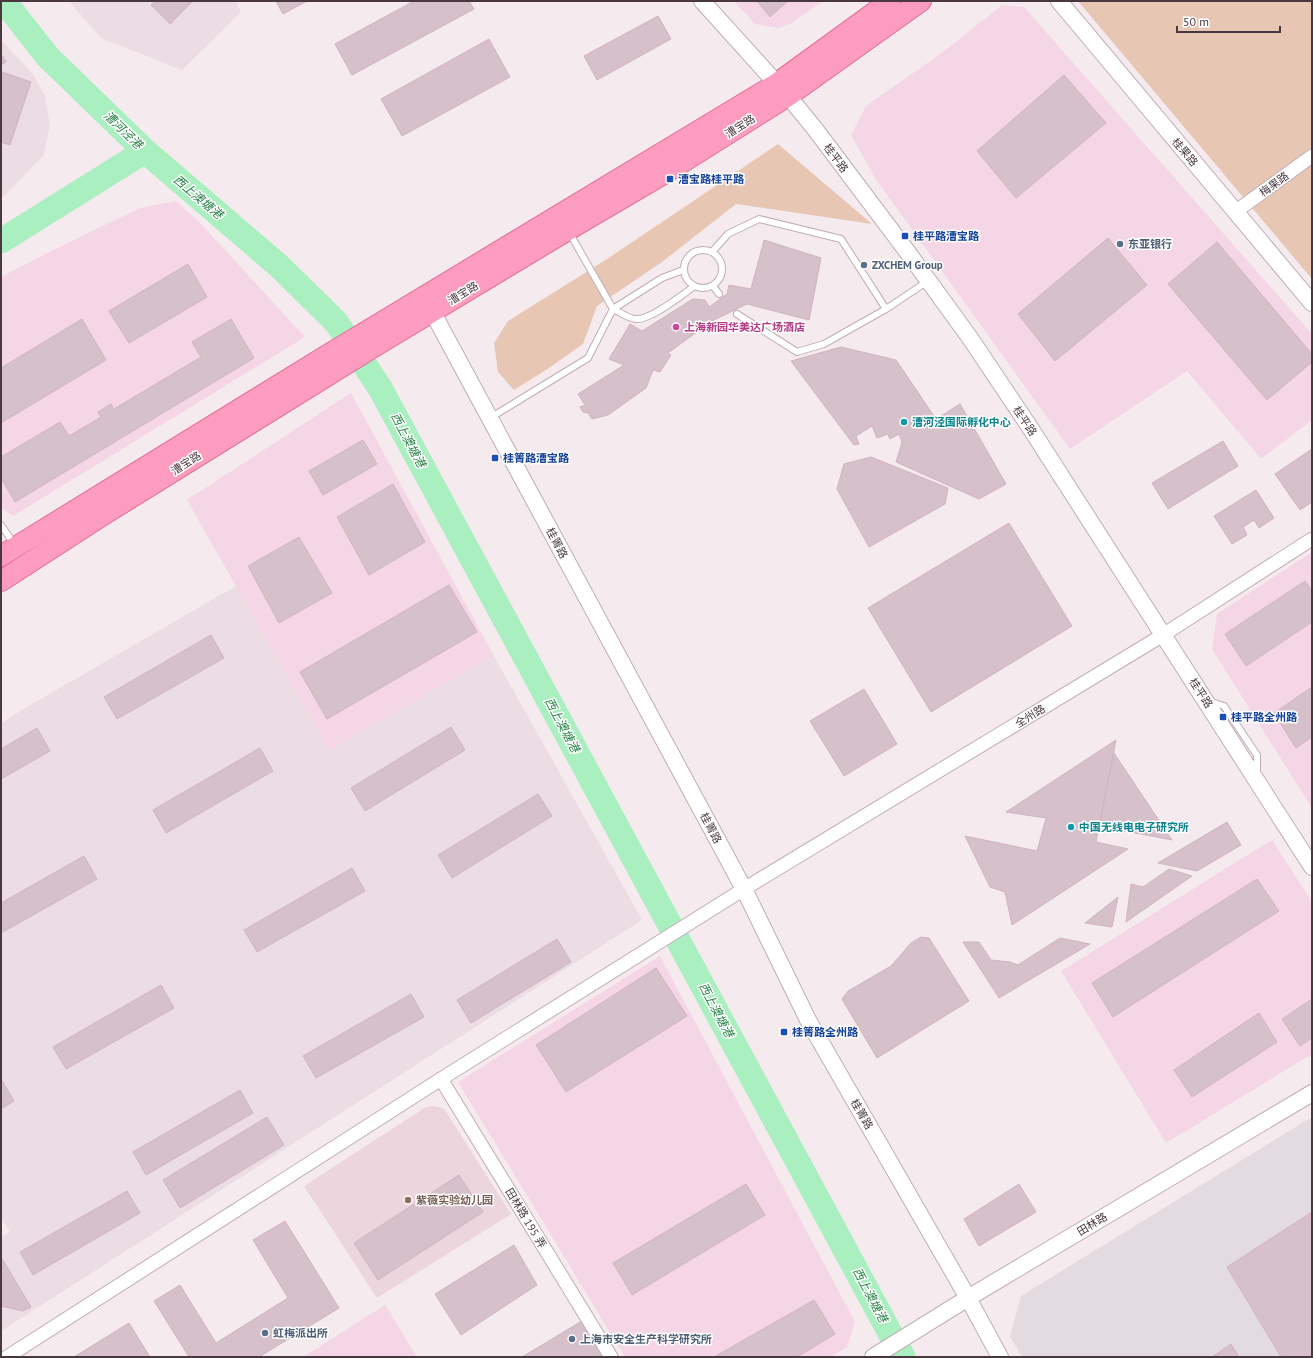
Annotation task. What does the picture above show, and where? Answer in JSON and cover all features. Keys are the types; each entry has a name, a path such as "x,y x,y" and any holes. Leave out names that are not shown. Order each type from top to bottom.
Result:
{"main road":[{"name":"漕宝路","path":"428,304 568,230 667,172 782,90 890,1"},
{"name":"漕宝路","path":"9,551 329,364 782,90 921,1"},
{"name":"漕宝路","path":"1,581 329,364"}],"street":[{"name":"桂平路","path":"702,1 782,90 820,135 970,338 1029,426 1312,867"},
{"name":"桂果路","path":"1059,1 1312,303"},
{"name":"梅果路","path":"1235,212 1312,156"},
{"name":"桂箐路","path":"428,304 744,889 808,1020 968,1298 1000,1357"},
{"name":"全州路","path":"7,1357 441,1079 744,889 1163,635 1312,539"},
{"name":"田林路 195 弄","path":"441,1079 611,1357"},
{"name":"田林路","path":"873,1357 968,1298 1312,1093"}],"lane":[{"path":"712,252 728,234 760,219 841,239 886,309"},
{"path":"568,230 613,309 635,319 646,318 679,298 693,287"},
{"path":"702,250 712,252 719,259 722,269 720,279 713,286 703,289 693,287 686,280 683,270 685,260 692,252 702,250"},
{"path":"490,418 588,358 613,309 662,278 683,270"},
{"path":"737,314 797,352 824,344 886,309 929,281"},
{"path":"713,286 720,294"},
{"path":"1,525 9,551"}],"shaded area":[{"path":"69,1 236,1 241,12 182,70 101,38"},
{"path":"734,1 823,1 792,23 779,28 755,24"},
{"path":"1078,1 1312,1 1312,279"},
{"path":"1002,5 1024,7 1312,334 1312,420 1261,459 1187,371 1070,449 875,178 851,135 866,106 943,52"},
{"path":"1,40 33,74 45,96 50,126 43,156 1,199"},
{"path":"778,144 872,224 736,204 662,262 597,306 583,344 549,368 514,390 498,372 494,343 508,321 604,261"},
{"path":"176,201 202,225 305,337 13,516 1,508 1,277 140,208"},
{"path":"351,393 494,656 329,750 187,500"},
{"path":"1312,552 1312,808 1212,649 1217,614"},
{"path":"236,586 329,750 494,656 642,920 1,1331 1,1238 10,1232 1,1218 1,723"},
{"path":"1272,840 1312,902 1312,1054 1166,1143 1061,971"},
{"path":"660,956 855,1322 847,1347 830,1357 625,1357 458,1082"},
{"name":"紫薇实验幼儿园","path":"426,1107 440,1107 445,1110 511,1214 377,1298 304,1186"},
{"path":"1312,1117 1312,1357 1022,1357 1010,1336 1021,1296"},
{"path":"385,1305 417,1357 303,1357"}],"building":[{"path":"155,1 193,1 170,24 151,5"},
{"path":"276,1 307,1 283,14"},
{"path":"414,1 469,1 474,9 352,75 335,44"},
{"path":"757,1 788,1 770,17"},
{"path":"658,16 671,39 597,80 584,56"},
{"path":"489,39 510,77 402,136 381,99"},
{"path":"1,54 6,62 1,65"},
{"path":"2,72 31,82 10,145 1,142"},
{"path":"1064,75 1106,123 1016,198 977,151"},
{"path":"1108,238 1147,285 1055,361 1018,314"},
{"name":"上海新园华美达广场酒店","path":"764,240 821,258 809,320 747,304 712,321 668,353 671,355 660,372 653,370 646,388 608,415 592,419 588,413 583,412 580,407 585,405 578,394 624,365 609,359 630,324 642,331 693,299 705,300 709,307 727,294 729,285 751,289"},
{"path":"1217,242 1312,354 1312,362 1267,400 1168,284"},
{"path":"188,264 207,297 129,343 109,311"},
{"path":"82,319 106,360 1,423 1,368"},
{"path":"231,319 254,358 15,502 1,478 1,457 60,422 69,436 101,417 98,412 111,404 114,409 201,357 192,342"},
{"name":"漕河泾国际孵化中心","path":"841,347 896,360 936,419 960,404 1006,484 979,499 896,462 902,442 899,434 890,439 888,434 877,438 872,426 856,436 859,444 854,445 791,361"},
{"path":"363,440 377,464 323,495 309,471"},
{"path":"1223,441 1238,466 1168,509 1152,483"},
{"path":"1312,449 1312,502 1300,510 1275,474"},
{"path":"871,457 948,488 945,504 869,547 837,489 844,464"},
{"path":"393,484 425,542 369,575 337,517"},
{"path":"1256,490 1274,518 1259,528 1254,520 1243,527 1247,535 1232,544 1214,516"},
{"path":"1009,523 1072,626 931,712 868,608"},
{"path":"299,537 332,593 279,623 248,566"},
{"path":"1305,581 1312,591 1312,622 1246,666 1225,634"},
{"path":"449,585 477,632 327,719 300,672"},
{"path":"211,635 224,658 117,719 104,697"},
{"path":"1312,687 1312,737 1296,748 1274,713"},
{"path":"864,689 897,744 844,776 810,721"},
{"path":"451,727 465,750 365,811 351,788"},
{"path":"37,728 50,751 1,779 1,749"},
{"name":"中国无线电电子研究所","path":"1116,740 1096,842 1128,849 1012,925 1005,892 990,887 965,836 1037,851 1046,818 1006,812"},
{"path":"260,748 273,771 166,833 153,810"},
{"path":"1114,753 1172,840 1099,826"},
{"path":"538,794 552,816 452,878 438,855"},
{"path":"1227,822 1241,845 1197,871 1158,863"},
{"path":"84,856 97,879 1,933 1,903"},
{"path":"352,868 365,891 257,952 244,930"},
{"path":"1169,869 1192,876 1126,922 1131,884 1143,887"},
{"path":"1257,879 1279,911 1113,1017 1092,983"},
{"path":"1118,897 1112,927 1085,923"},
{"path":"921,937 929,938 969,1001 877,1058 842,999 848,991 891,966 911,943"},
{"path":"1060,938 1090,944 999,998 963,942 979,942 991,960 1010,962 1018,965"},
{"path":"557,939 571,962 471,1023 457,1000"},
{"path":"656,968 687,1016 566,1092 536,1045"},
{"path":"161,985 174,1008 66,1069 53,1047"},
{"path":"411,994 424,1017 316,1078 303,1056"},
{"path":"1312,999 1312,1038 1300,1046 1282,1019"},
{"path":"1259,1013 1277,1042 1192,1097 1174,1070"},
{"path":"1,1079 14,1101 1,1109"},
{"path":"240,1090 253,1113 146,1175 133,1152"},
{"path":"267,1117 284,1145 180,1208 163,1180"},
{"path":"459,1175 483,1212 378,1280 354,1243"},
{"path":"746,1184 765,1215 632,1295 613,1263"},
{"path":"1019,1184 1036,1212 979,1246 964,1219"},
{"path":"127,1191 140,1213 33,1275 20,1252"},
{"path":"1312,1212 1312,1357 1281,1357 1227,1267"},
{"path":"285,1221 339,1308 259,1357 189,1357 154,1301 180,1285 216,1343 288,1298 253,1240"},
{"path":"514,1245 537,1285 461,1335 435,1294"},
{"path":"1,1257 31,1307 23,1311 1,1306"},
{"path":"814,1300 835,1334 797,1357 714,1357"},
{"name":"上海市安全生产科学研究所","path":"582,1321 603,1357 522,1357"},
{"path":"129,1323 150,1357 74,1357"},
{"path":"1231,1344 1239,1357 1212,1357"}],"waterway":[{"name":"西上澳塘港","path":"4,1 48,57 145,151 279,266 336,322 380,388 903,1357"},
{"name":"漕河泾港","path":"1,241 145,151"}],"place":[{"name":"漕宝路桂平路","path":"670,179"},
{"name":"桂平路漕宝路","path":"905,236"},
{"name":"东亚银行","path":"1120,244"},
{"name":"ZXCHEM Group","path":"864,265"},
{"name":"上海新园华美达广场酒店","path":"676,327"},
{"name":"漕河泾国际孵化中心","path":"904,422"},
{"name":"桂箐路漕宝路","path":"495,458"},
{"name":"桂平路全州路","path":"1223,717"},
{"name":"中国无线电电子研究所","path":"1071,827"},
{"name":"桂箐路全州路","path":"784,1032"},
{"name":"紫薇实验幼儿园","path":"408,1200"},
{"name":"虹梅派出所","path":"265,1333"},
{"name":"上海市安全生产科学研究所","path":"572,1339"}]}
